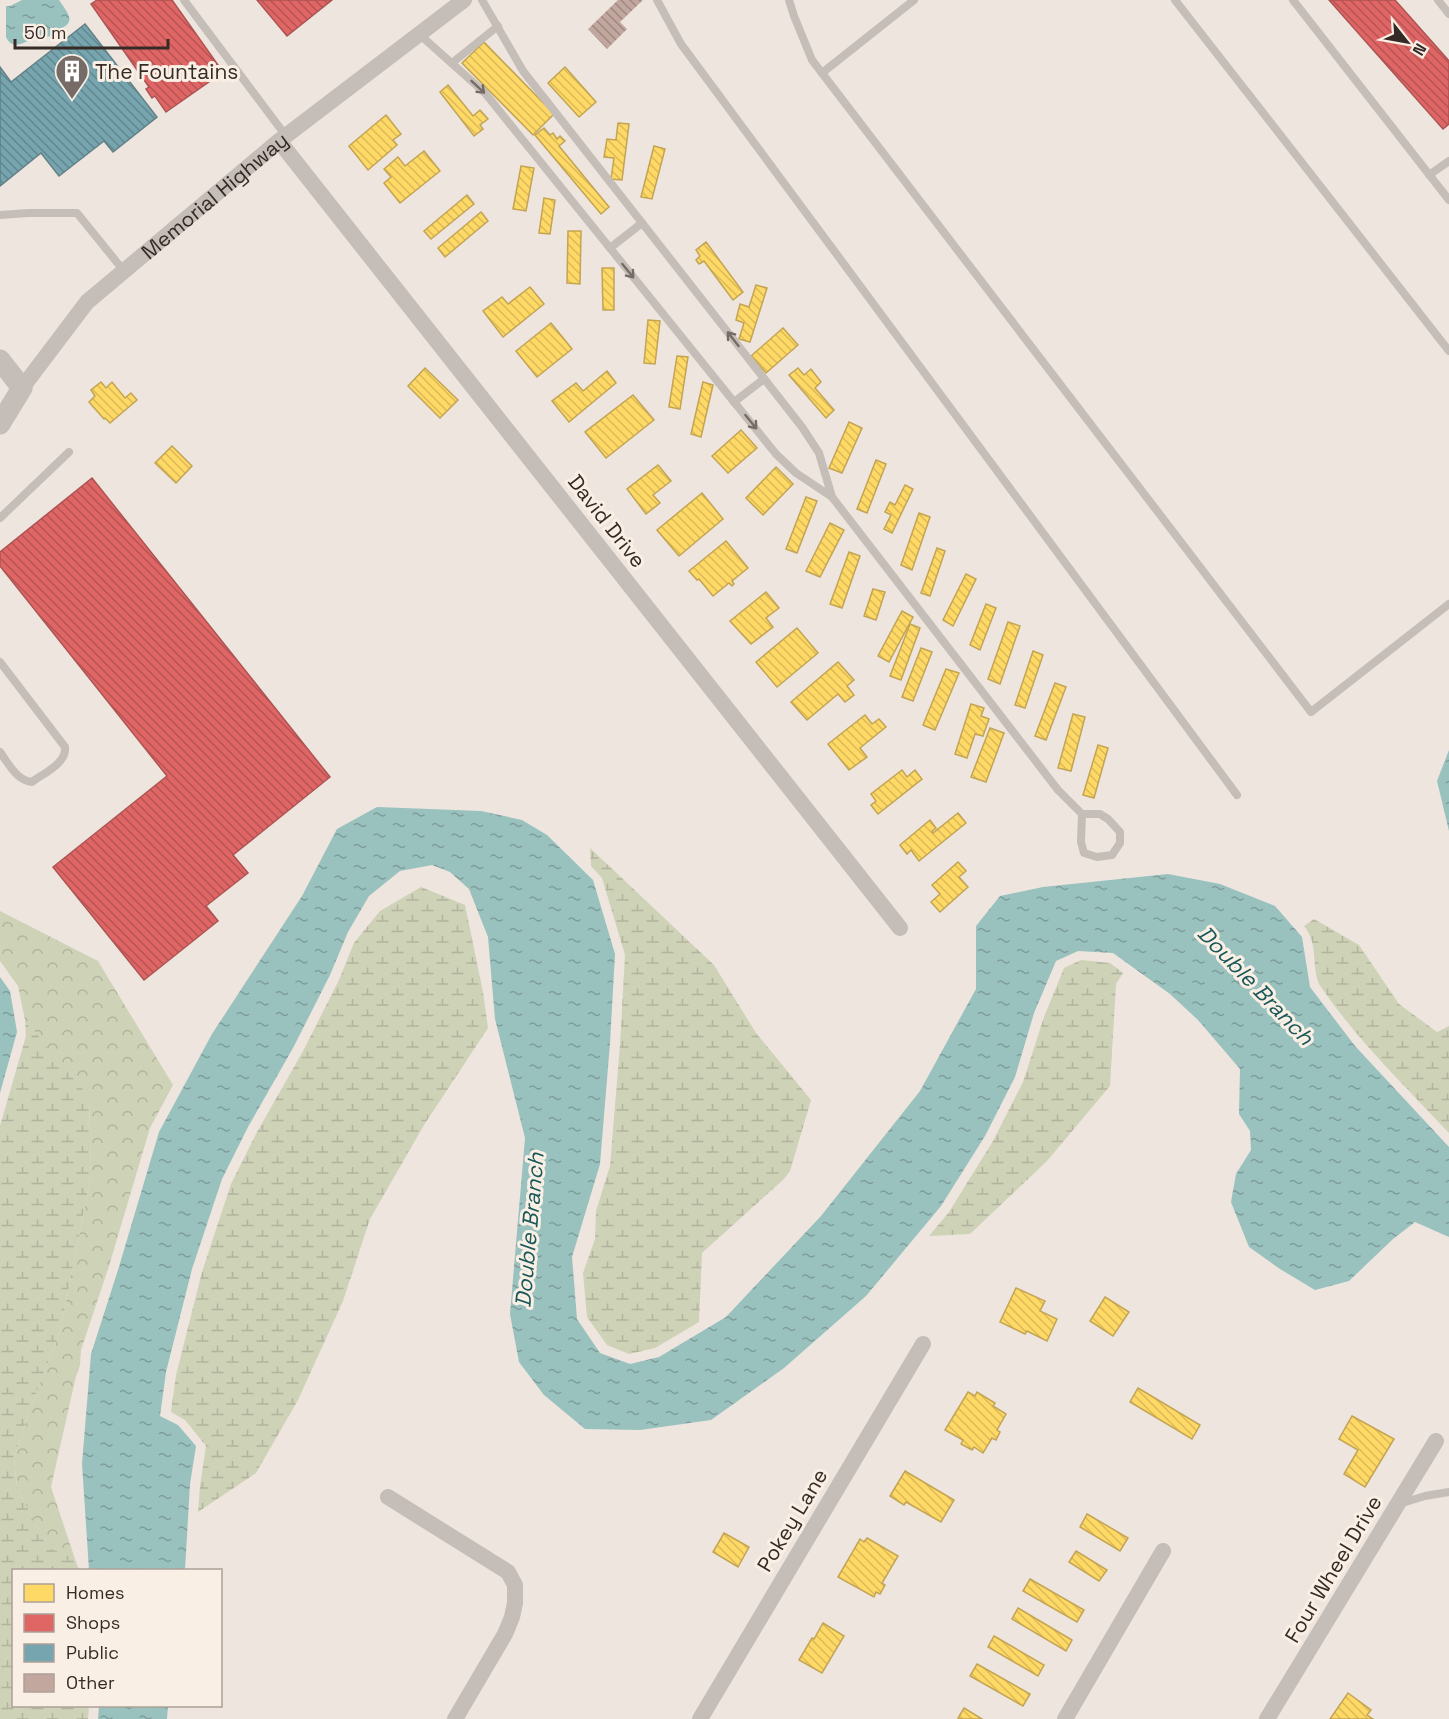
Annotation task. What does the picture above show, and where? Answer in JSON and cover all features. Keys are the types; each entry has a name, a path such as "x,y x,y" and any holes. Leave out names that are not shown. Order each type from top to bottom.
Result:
{"street":[{"name":"Memorial Highway","path":"0,424 22,388 87,302 282,139 464,0"},
{"name":"David Drive","path":"282,139 900,928"},
{"path":"0,360 22,388"},
{"name":"Pokey Lane","path":"700,1719 923,1344"},
{"name":"Four Wheel Drive","path":"1268,1719 1436,1442"},
{"path":"388,1497 508,1572 515,1585 515,1603 505,1634 455,1719"},
{"path":"1065,1719 1163,1551"}],"lane":[{"path":"184,0 282,139"},
{"path":"483,0 523,71 802,427 819,453 832,497"},
{"path":"657,0 681,44 1237,795"},
{"path":"789,0 812,60 1311,712 1449,604"},
{"path":"822,73 914,0"},
{"path":"1175,0 1449,351"},
{"path":"1293,0 1449,200"},
{"path":"1438,0 1449,14"},
{"path":"452,63 498,26"},
{"path":"419,34 485,93 776,454 796,472 832,497 1058,790 1082,814 1100,814 1108,819 1119,832 1120,843 1112,855 1096,857 1084,853 1081,842 1082,814"},
{"path":"1430,175 1449,161"},
{"path":"0,215 77,213 124,271"},
{"path":"610,248 642,223"},
{"path":"734,402 764,379"},
{"path":"0,518 69,452"},
{"path":"0,662 65,747 66,753 63,760 32,782 18,777 0,752"},
{"path":"1399,1504 1449,1492"}],"green space":[{"path":"590,848 714,965 756,1033 811,1100 790,1171 702,1253 699,1322 655,1348 629,1354 607,1345 587,1317 583,1273 595,1239 596,1211 610,1166 625,955 602,878 591,866"},
{"path":"421,887 465,905 488,1028 424,1125 370,1219 343,1301 298,1400 256,1473 198,1512 206,1446 185,1420 171,1412 176,1375 202,1272 231,1184 257,1132 302,1053 339,980 354,943 380,911"},
{"path":"0,911 98,961 173,1085 150,1128 109,1266 81,1350 80,1365 51,1487 75,1559 49,1549 17,1488 14,1458 31,1406 60,1332 91,1175 89,1098 25,1020 18,986 0,961"},
{"path":"1314,919 1359,945 1399,1004 1437,1032 1449,1026 1449,1133 1366,1045 1321,987 1316,973 1312,941 1304,926"},
{"path":"1081,960 1110,963 1123,973 1116,984 1110,1086 1047,1161 970,1234 929,1236 949,1212 993,1141 1023,1082 1044,1017 1064,968"},
{"path":"25,1020 89,1097 91,1175 60,1332 31,1406 14,1458 17,1488 49,1548 75,1559 79,1569 12,1569 12,1707 89,1707 88,1719 0,1719 0,1126 26,1036"}],"water":[{"path":"22,0 59,0 68,14 69,22 55,31 55,37 12,44 6,37 6,6"},
{"path":"1449,750 1449,831 1437,781"},
{"name":"Double Branch","path":"377,807 481,811 522,820 547,835 593,880 615,954 600,1164 572,1257 577,1319 600,1353 630,1364 659,1357 726,1317 821,1216 920,1091 976,989 976,926 1000,896 1043,887 1168,874 1220,884 1275,906 1302,937 1310,987 1355,1046 1449,1147 1449,1237 1415,1222 1393,1239 1349,1281 1315,1290 1249,1247 1231,1202 1236,1174 1251,1150 1250,1131 1239,1114 1240,1069 1198,1020 1170,994 1113,953 1078,951 1056,961 1034,1013 1015,1077 985,1136 941,1206 866,1296 784,1368 711,1420 640,1430 585,1429 544,1395 519,1362 510,1314 525,1138 495,1019 488,937 469,889 450,872 432,865 400,871 369,896 348,932 330,975 293,1048 248,1127 222,1179 192,1269 166,1372 160,1416 178,1425 196,1446 190,1484 185,1569 89,1569 82,1464 91,1354 159,1132 212,1034 302,896 337,829"},
{"path":"0,977 10,991 17,1032 0,1093"},
{"path":"99,1707 168,1707 167,1719 98,1719"}],"building: Homes":[{"path":"484,42 554,114 533,135 462,63"},
{"path":"565,67 596,102 579,117 548,83"},
{"path":"448,85 473,116 480,110 488,119 480,125 483,129 474,136 440,92"},
{"path":"386,115 401,134 393,140 397,145 368,170 349,146"},
{"path":"618,123 629,124 622,180 611,179 614,158 604,157 607,139 616,140"},
{"path":"544,128 550,135 553,133 557,139 560,136 565,141 559,146 609,207 601,214 535,135"},
{"path":"654,146 665,149 652,199 641,197"},
{"path":"424,151 440,171 400,203 384,183 391,177 384,169 398,157 405,166"},
{"path":"521,166 534,168 526,211 513,209"},
{"path":"467,195 474,204 431,239 424,231"},
{"path":"544,198 555,200 550,234 539,233"},
{"path":"481,212 488,221 445,257 438,248"},
{"path":"568,231 581,231 580,284 567,283"},
{"path":"706,242 743,292 733,300 704,261 699,264 696,260 700,256 696,250"},
{"path":"602,268 614,268 614,310 603,310"},
{"path":"756,285 767,288 750,342 739,339 744,323 736,320 740,304 749,307"},
{"path":"530,287 544,304 503,337 483,311 502,297 508,304"},
{"path":"648,320 660,321 655,364 644,363"},
{"path":"551,323 572,349 537,377 516,351"},
{"path":"783,328 798,345 766,373 751,356"},
{"path":"677,356 688,357 680,409 669,407"},
{"path":"425,368 458,400 440,418 408,386"},
{"path":"798,368 804,375 811,369 821,382 815,388 834,410 826,418 789,375"},
{"path":"607,371 616,383 569,422 552,401 576,383 583,391"},
{"path":"101,382 106,388 112,382 125,398 131,393 137,400 110,423 89,402 95,396 91,390"},
{"path":"703,382 713,385 701,437 691,434"},
{"path":"633,395 654,420 606,458 585,432"},
{"path":"849,422 862,428 842,473 829,468"},
{"path":"741,430 757,448 728,473 712,456"},
{"path":"172,446 192,466 176,483 155,463"},
{"path":"876,460 886,464 867,513 857,509"},
{"path":"658,465 671,481 653,495 660,503 646,514 627,489"},
{"path":"776,467 793,484 763,515 746,498"},
{"path":"905,485 913,489 892,533 884,529 891,515 885,512 890,502 895,505"},
{"path":"702,493 723,519 679,556 657,530"},
{"path":"806,497 817,501 797,553 786,549"},
{"path":"919,513 930,517 912,570 901,565"},
{"path":"830,523 844,530 820,577 806,571"},
{"path":"726,541 748,568 732,581 734,584 732,586 729,583 713,596 689,571"},
{"path":"937,548 945,551 930,596 921,593"},
{"path":"849,552 860,556 842,608 830,604"},
{"path":"966,574 976,579 953,626 943,620"},
{"path":"873,589 885,592 876,620 864,616"},
{"path":"766,592 779,608 766,618 773,627 751,644 730,621"},
{"path":"986,604 996,608 980,650 970,645"},
{"path":"902,611 913,617 889,662 878,656"},
{"path":"1008,622 1020,626 1000,684 988,679"},
{"path":"910,624 920,628 901,680 890,676"},
{"path":"797,628 818,653 777,687 756,662"},
{"path":"921,648 932,652 913,701 902,697"},
{"path":"1033,651 1043,655 1025,708 1015,705"},
{"path":"838,662 854,680 847,686 854,695 845,702 838,694 807,720 791,702"},
{"path":"946,669 959,673 935,730 923,725"},
{"path":"1055,683 1066,687 1046,740 1035,736"},
{"path":"971,704 984,708 981,716 989,719 983,736 975,734 967,758 955,754"},
{"path":"1073,714 1085,717 1071,771 1058,768"},
{"path":"865,715 872,724 879,719 886,727 860,748 867,757 849,770 828,744"},
{"path":"990,728 1004,733 986,782 971,777"},
{"path":"1098,745 1108,748 1094,798 1083,795"},
{"path":"902,770 907,777 915,770 922,779 878,814 871,805 876,801 871,794"},
{"path":"958,813 966,823 919,861 911,850 907,854 900,845 930,820 936,828 932,831 933,833"},
{"path":"958,862 966,871 959,877 968,887 940,912 931,902 940,894 932,885"},
{"path":"1016,1288 1045,1301 1040,1311 1057,1319 1047,1341 1000,1322"},
{"path":"1105,1297 1129,1312 1113,1336 1090,1321"},
{"path":"1138,1388 1200,1425 1192,1439 1130,1402"},
{"path":"968,1392 975,1396 977,1392 995,1403 993,1406 1006,1414 997,1430 1000,1432 996,1440 992,1438 983,1453 974,1447 972,1450 961,1444 963,1440 945,1430"},
{"path":"1352,1416 1394,1439 1365,1487 1344,1474 1358,1450 1339,1439"},
{"path":"905,1471 954,1500 941,1522 906,1502 904,1505 890,1496"},
{"path":"1087,1514 1128,1538 1120,1551 1080,1527"},
{"path":"724,1533 749,1547 738,1567 713,1552"},
{"path":"867,1538 898,1556 882,1583 885,1585 880,1594 876,1592 874,1597 838,1577 860,1539 864,1542"},
{"path":"1076,1551 1107,1570 1099,1581 1069,1562"},
{"path":"1030,1579 1084,1610 1077,1622 1023,1591"},
{"path":"1018,1608 1072,1640 1066,1651 1012,1619"},
{"path":"823,1623 844,1636 822,1673 799,1660"},
{"path":"994,1636 1044,1665 1038,1676 988,1647"},
{"path":"977,1664 1030,1694 1023,1706 970,1676"},
{"path":"1348,1693 1371,1710 1367,1715 1373,1719 1330,1719"},
{"path":"964,1708 982,1719 958,1718"}],"building: Shops":[{"path":"97,0 172,0 223,72 166,112 155,96 152,98 146,89 149,87 91,4"},
{"path":"257,0 332,0 287,36"},
{"path":"1329,0 1395,0 1449,61 1449,124 1443,129"},
{"path":"92,478 330,777 233,855 248,873 206,906 218,921 144,980 53,867 167,776 0,566 0,552"}],"building: Public":[{"name":"The Fountains","path":"85,24 157,117 113,152 104,141 59,176 41,153 0,186 0,67 11,82"}],"building: Other":[{"path":"618,0 643,0 620,22 627,29 607,49 588,29"}],"place":[{"name":"The Fountains","path":"72,100"}]}
